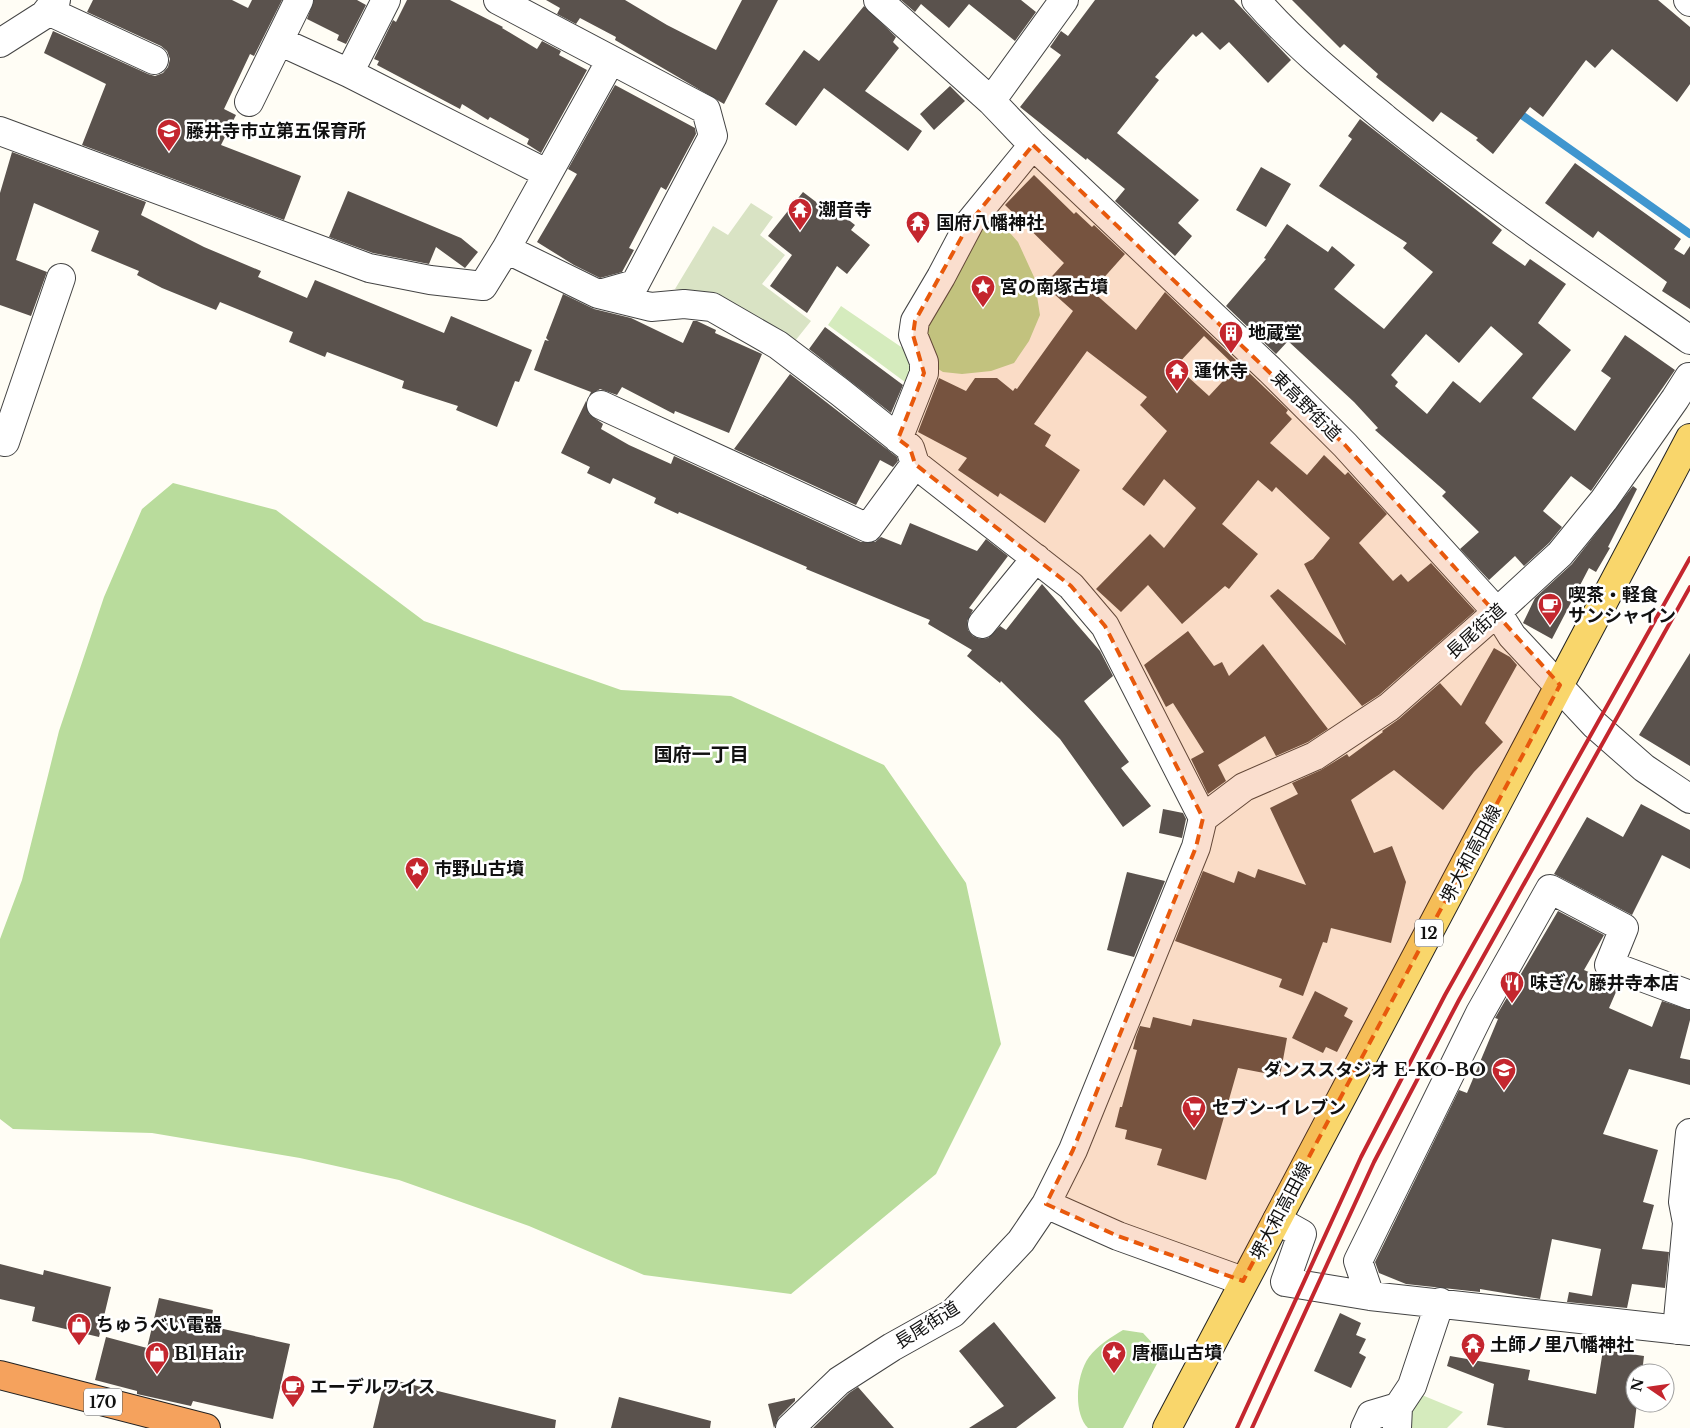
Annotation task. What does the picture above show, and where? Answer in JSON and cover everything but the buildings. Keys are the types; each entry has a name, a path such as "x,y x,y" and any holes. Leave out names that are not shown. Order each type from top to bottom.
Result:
{"highway":[{"name":"170","path":"0,1375 206,1428"}],"main road":[{"name":"堺大和高田線","path":"1167,1428 1690,438"}],"street":[{"path":"249,102 299,0"},
{"path":"349,74 386,0"},
{"path":"498,0 526,6 611,60 706,110 713,136 636,284 598,294"},
{"name":"東高野街道","path":"878,0 991,101 1033,145 1270,370 1345,445 1497,612 1512,636 1595,725 1644,768 1690,799"},
{"path":"991,101 1064,0"},
{"path":"1256,0 1271,18 1342,83 1437,160 1521,222 1690,340"},
{"path":"0,43 44,15 52,5 154,60"},
{"path":"279,41 546,173"},
{"path":"0,131 369,268 430,280 483,286 506,249 546,173 611,60"},
{"path":"898,440 924,373 924,362 913,335 914,321 970,222 1033,145"},
{"path":"506,249 598,294 651,307 684,304 712,307 778,345 910,448 915,464 1071,586 1105,626 1203,818"},
{"path":"0,441 4,442 61,278"},
{"name":"長尾街道","path":"790,1428 839,1381 892,1347 953,1313 1021,1241 1046,1204 1073,1150 1196,847 1203,818 1244,787 1315,756 1390,707 1497,612 1560,554 1604,500 1675,400 1688,376"},
{"path":"601,404 868,528 915,464"},
{"path":"982,624 1036,558"},
{"path":"1370,1296 1358,1260 1480,1013 1550,889 1624,928 1609,965 1690,995"},
{"path":"1277,1220 1302,1234 1285,1282 1370,1296 1440,1302 1684,1331 1687,1223 1683,1202 1689,1149"},
{"path":"1046,1204 1118,1236 1243,1282"},
{"path":"1365,1428 1371,1416 1397,1418 1412,1386 1440,1302"}],"highlighted area":[{"path":"1033,145 1345,445 1560,685 1243,1281 1118,1236 1046,1204 1073,1150 1196,847 1203,818 1105,626 1071,586 915,464 910,448 898,439 924,373 913,335 915,321 970,222"}],"green space":[{"path":"751,203 773,217 760,235 785,255 762,284 811,321 791,346 704,295 675,289 713,226 728,235"},
{"path":"987,212 1002,224 1018,242 1034,277 1040,315 1029,341 1014,363 991,371 962,374 943,372 935,367 924,337 928,314"},
{"path":"841,306 907,351 916,362 913,388 828,325"},
{"path":"173,483 276,510 424,621 621,690 731,696 884,765 966,883 1001,1044 936,1174 791,1294 644,1275 529,1226 399,1180 300,1158 152,1133 13,1129 0,1119 0,939 22,880 59,731 104,597 142,509"},
{"path":"1123,1330 1143,1333 1156,1347 1160,1358 1123,1428 1088,1428 1083,1421 1078,1404 1081,1374 1092,1353 1104,1342"},
{"path":"1417,1393 1463,1412 1447,1428 1410,1428 1406,1424"}],"waterway":[{"path":"1516,111 1690,234"}],"railway":[{"path":"1237,1428 1361,1157 1445,995 1690,558"},
{"path":"1252,1428 1374,1162 1459,1000 1690,587"}],"place":[{"name":"藤井寺市立第五保育所","path":"169,152"},
{"name":"潮音寺","path":"800,231"},
{"name":"国府八幡神社","path":"918,244"},
{"name":"宮の南塚古墳","path":"983,308"},
{"name":"地蔵堂","path":"1231,354"},
{"name":"蓮休寺","path":"1177,392"},
{"name":"喫茶・軽食 サンシャイン","path":"1550,626"},
{"name":"市野山古墳","path":"417,890"},
{"name":"味ぎん 藤井寺本店","path":"1512,1004"},
{"name":"ダンススタジオ E-KO-BO","path":"1504,1091"},
{"name":"セブン-イレブン","path":"1194,1129"},
{"name":"ちゅうべい電器","path":"79,1346"},
{"name":"土師ノ里八幡神社","path":"1473,1366"},
{"name":"唐櫃山古墳","path":"1114,1374"},
{"name":"B1 Hair","path":"157,1375"},
{"name":"エーデルワイス","path":"293,1408"}],"district":[{"name":"国府一丁目","path":"701,754"}]}
